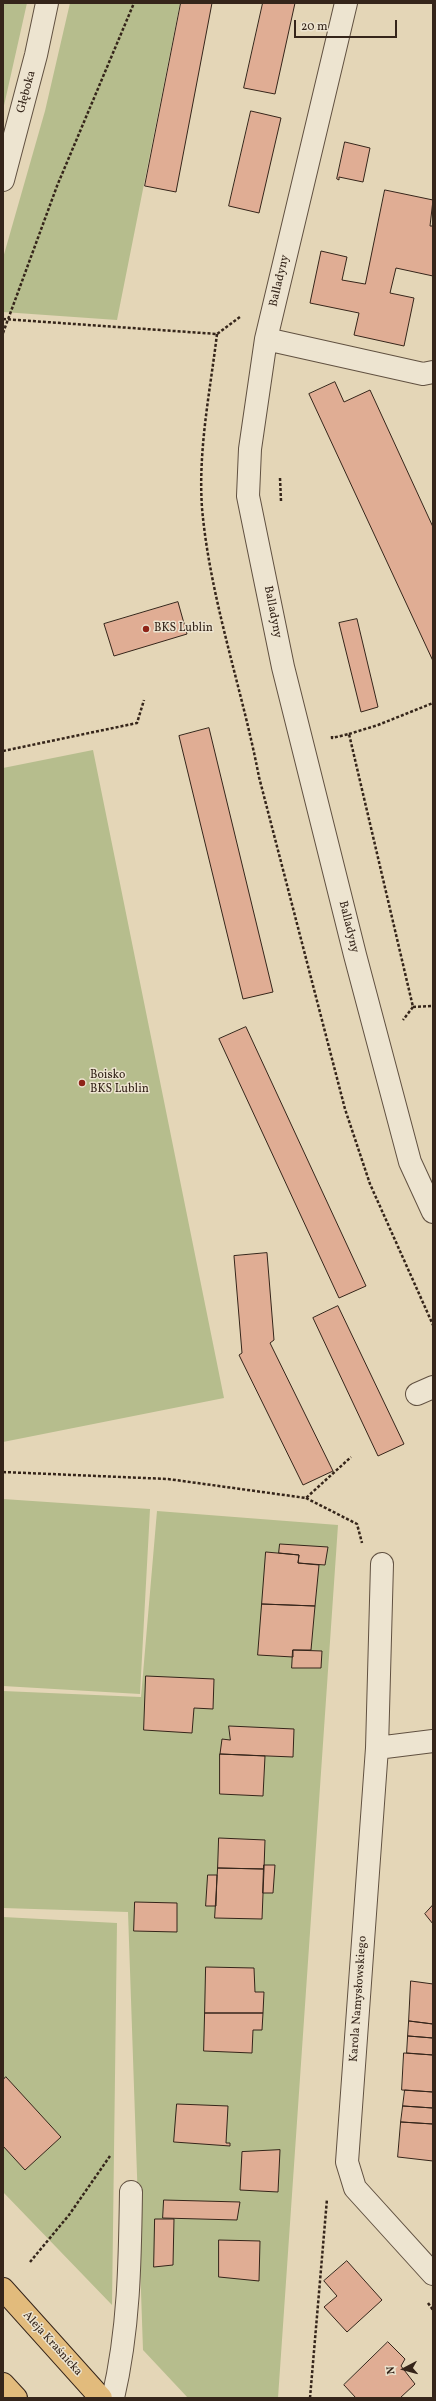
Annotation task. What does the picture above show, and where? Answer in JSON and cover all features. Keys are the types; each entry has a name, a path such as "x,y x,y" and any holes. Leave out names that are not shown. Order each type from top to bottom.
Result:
{"main road":[{"name":"Aleja Kraśnicka","path":"3,2290 101,2398"},
{"path":"3,2384 16,2398"}],"street":[{"name":"Głęboka","path":"3,180 36,55 47,3"},
{"name":"Balladyny","path":"346,3 266,338 250,449 248,496 283,667 355,955 410,1162 433,1212"},
{"path":"266,338 423,374 433,372"},
{"name":"Karola Namysłowskiego","path":"382,1564 377,1748 347,2162 355,2188 433,2274"},
{"path":"377,1748 433,1740"},
{"path":"113,2398 122,2361 127,2315 131,2192"}],"path":[{"path":"3,333 57,186 134,3"},
{"path":"3,319 217,334 242,316"},
{"path":"217,334 201,460 202,508 208,555 249,723 259,777 345,1109 370,1184 433,1325"},
{"path":"280,475 281,505"},
{"path":"3,751 137,723 144,700"},
{"path":"330,731 332,738 349,734 378,726 433,703"},
{"path":"349,734 413,1007"},
{"path":"405,1025 403,1018 413,1007 433,1006"},
{"path":"306,1498 352,1458"},
{"path":"3,1472 168,1479 306,1498 357,1524 364,1551"},
{"path":"30,2262 69,2215 110,2156"},
{"path":"310,2398 327,2196"}],"green space":[{"path":"3,3 27,3 3,110"},
{"path":"70,3 180,3 117,320 3,312 3,258 45,111"},
{"name":"Boisko BKS Lublin","path":"93,750 224,1398 3,1442 3,768"},
{"path":"3,1499 150,1509 140,1694 3,1686"},
{"path":"157,1511 338,1525 278,2398 188,2398 143,2350 128,1912 3,1908 3,1691 141,1697"},
{"path":"3,1917 117,1923 112,2305 3,2192"}],"building":[{"path":"181,3 212,3 176,192 145,186"},
{"path":"263,3 295,3 275,94 244,88"},
{"path":"251,111 281,118 259,213 229,206"},
{"path":"345,142 370,148 363,182 339,177 339,180 337,179"},
{"path":"385,190 433,200 430,226 433,226 433,276 396,268 390,293 414,298 404,346 354,335 359,313 310,303 321,251 347,257 342,280 365,284"},
{"path":"335,382 344,402 370,390 433,527 433,661 309,394"},
{"name":"BKS Lublin","path":"178,602 187,634 114,656 104,624"},
{"path":"357,619 378,707 361,712 339,623"},
{"path":"209,728 273,992 243,999 179,736"},
{"path":"246,1027 366,1286 339,1298 219,1039"},
{"path":"267,1253 274,1340 270,1343 333,1471 303,1485 239,1355 242,1353 234,1256"},
{"path":"338,1306 404,1444 378,1456 313,1318"},
{"path":"280,1544 328,1547 325,1565 298,1563 299,1555 279,1553"},
{"path":"266,1552 299,1555 298,1563 319,1565 315,1606 262,1604"},
{"path":"262,1604 315,1606 311,1650 293,1650 293,1657 258,1655"},
{"path":"293,1650 322,1651 321,1668 292,1668"},
{"path":"146,1676 214,1679 213,1709 194,1708 192,1733 144,1730"},
{"path":"229,1726 294,1729 293,1757 220,1754 222,1739 230,1740"},
{"path":"220,1754 265,1756 263,1796 220,1794"},
{"path":"219,1838 265,1840 264,1869 218,1868"},
{"path":"264,1865 275,1865 273,1893 263,1893"},
{"path":"218,1868 264,1869 262,1919 215,1918"},
{"path":"208,1875 217,1875 216,1906 206,1906"},
{"path":"135,1902 177,1903 177,1932 134,1931"},
{"path":"433,1905 433,1924 425,1914"},
{"path":"206,1967 254,1968 255,1992 264,1992 263,2013 205,2013"},
{"path":"411,1981 433,1984 433,2024 409,2021"},
{"path":"205,2013 263,2013 262,2030 253,2030 252,2053 204,2051"},
{"path":"409,2021 433,2024 433,2038 408,2036"},
{"path":"408,2036 433,2038 433,2055 407,2053"},
{"path":"404,2053 433,2055 433,2092 402,2090"},
{"path":"6,2077 61,2137 25,2170 3,2146 3,2080"},
{"path":"405,2090 433,2092 433,2108 403,2106"},
{"path":"177,2104 228,2106 226,2143 230,2143 230,2146 174,2142"},
{"path":"403,2106 433,2108 433,2124 401,2122"},
{"path":"401,2122 433,2124 433,2161 398,2157"},
{"path":"280,2150 278,2192 240,2190 242,2152"},
{"path":"164,2200 240,2202 237,2220 163,2218"},
{"path":"155,2219 174,2219 173,2265 154,2267"},
{"path":"219,2240 260,2241 259,2281 219,2277"},
{"path":"347,2261 382,2300 347,2332 324,2307 337,2296 324,2281"},
{"path":"388,2342 405,2359 401,2366 415,2384 400,2398 356,2398 344,2385"}],"place":[{"name":"BKS Lublin","path":"146,629"},
{"name":"Boisko BKS Lublin","path":"82,1083"}]}
